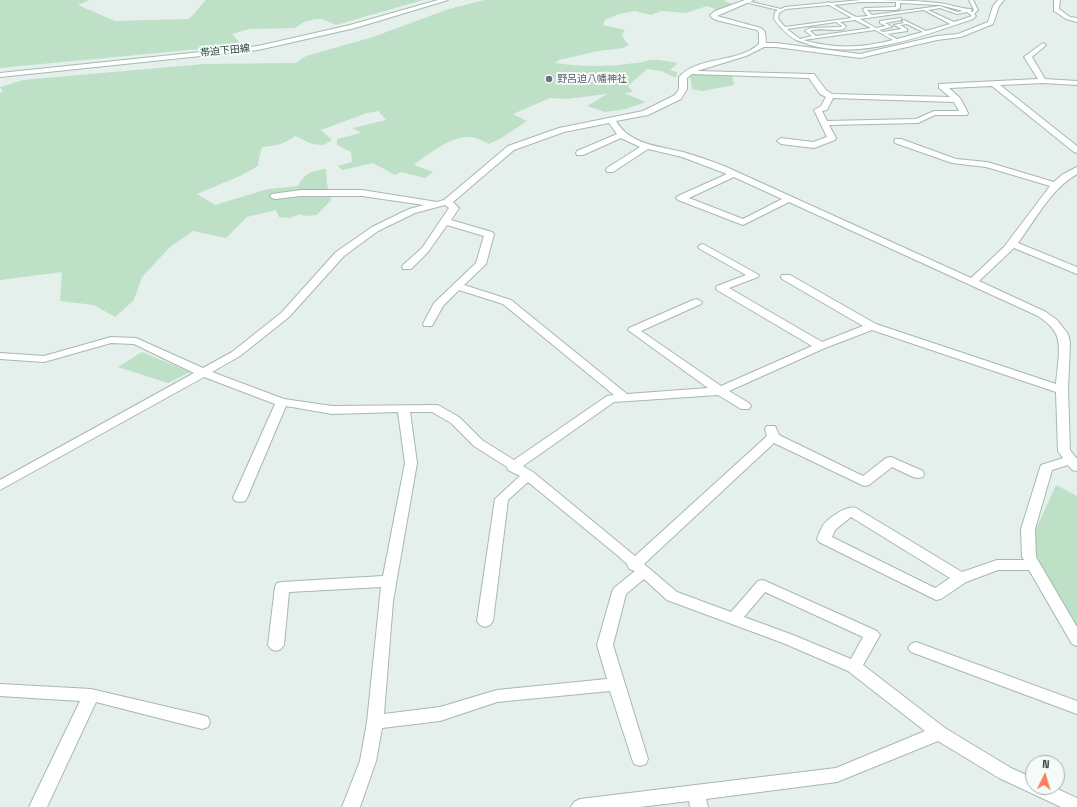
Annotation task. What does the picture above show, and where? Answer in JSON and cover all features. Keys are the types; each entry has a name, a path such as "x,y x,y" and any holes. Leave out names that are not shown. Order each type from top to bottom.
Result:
{"street":[{"name":"帯迫下田線","path":"0,74 258,48 355,27 445,0"},
{"path":"0,486 236,354 285,315 340,254 375,229 412,211 442,203 511,148 537,137 562,130 645,113 678,97 683,89 683,77 690,72 751,52 762,45 776,45 847,55 868,55 937,38 959,36 972,32 991,22 996,6 1001,0"},
{"path":"1057,0 1056,10 1068,18 1077,20"},
{"path":"749,1 718,12 714,15 714,18 746,25 760,30 762,33 762,45"},
{"path":"1043,45 1028,57 1043,81"},
{"path":"690,72 811,76 823,92 830,96 957,100"},
{"path":"824,123 918,121 934,113 964,113 957,100 942,86 1043,81 1077,83"},
{"path":"994,84 1077,150"},
{"path":"781,141 814,145 832,138 818,110 824,108 830,96"},
{"path":"611,120 615,130 621,135 646,146 688,157 734,174 1042,314 1053,322 1062,334 1064,343 1062,390 1064,451 1073,464 1046,468 1028,529 1029,557 1077,640"},
{"path":"580,153 621,135"},
{"path":"898,141 955,161 987,165 1055,185"},
{"path":"610,170 646,146"},
{"path":"972,282 1012,244 1055,185 1067,174 1077,170"},
{"path":"734,174 681,198 743,222 789,199"},
{"path":"275,196 308,192 362,193 442,203 454,208 425,250 407,267"},
{"path":"428,324 438,306 481,264 489,234 445,221"},
{"path":"1012,244 1077,271"},
{"path":"703,247 754,275 721,288 821,346"},
{"path":"786,277 872,326 1062,390"},
{"path":"457,286 506,302 623,397"},
{"path":"697,302 633,330 720,391 745,406"},
{"path":"513,467 610,399 720,391 821,346 872,326"},
{"path":"0,356 44,359 111,340 136,341 204,372 282,402 332,410 434,408 455,420 478,444 528,475 622,552 672,596 854,666 939,733 1005,773 1025,783"},
{"path":"240,498 282,402"},
{"path":"351,807 368,761 375,722 386,601 411,463 404,408"},
{"path":"640,759 605,645 619,592 639,568 772,433 864,482 891,461 918,474"},
{"path":"485,622 502,499 528,475"},
{"path":"961,578 851,511 829,527 824,539 936,595 961,578 997,565 1034,565"},
{"path":"276,645 282,587 389,581"},
{"path":"733,619 763,585 872,635 854,666"},
{"path":"916,648 1077,708"},
{"path":"375,722 440,714 497,696 616,684"},
{"path":"0,690 91,695 202,722"},
{"path":"38,807 91,695"},
{"path":"580,807 697,800 837,775 939,733"},
{"path":"1050,795 1073,806"}],"lane":[{"path":"918,3 925,0"},
{"path":"784,28 940,7 957,13 971,12 976,10 971,0"},
{"path":"749,1 782,10"},
{"path":"861,1 912,3 950,4 971,12 974,16 954,24 872,47 845,49 800,40 784,28 776,19 777,12 782,10 827,3 861,1"},
{"path":"871,16 865,9 896,9 898,8 898,2"},
{"path":"827,3 895,40"},
{"path":"912,3 954,24"},
{"path":"890,14 925,32"},
{"path":"800,40 890,27 881,22 900,19"},
{"path":"815,37 806,31 816,29 834,30 843,28 844,26 837,21"},
{"path":"882,33 906,30 896,24 908,23"}],"green space":[{"path":"0,0 90,0 78,5 115,21 189,19 206,0 423,0 336,25 322,19 315,19 304,22 295,28 249,29 232,34 242,45 0,68"},
{"path":"484,0 725,0 732,4 718,10 707,6 686,13 661,11 651,15 635,11 619,14 605,20 603,25 625,30 622,34 625,41 629,45 623,48 598,51 559,60 555,63 605,66 660,60 678,63 670,70 677,72 676,78 661,71 647,69 628,86 633,92 624,93 646,102 626,109 605,112 587,106 607,94 566,99 550,98 513,114 527,121 503,137 489,144 479,139 469,137 447,143 432,151 414,165 433,172 425,178 401,172 395,175 373,163 342,170 338,166 352,162 351,152 337,145 337,139 361,133 353,128 386,120 378,111 367,113 321,130 332,140 324,145 312,144 295,136 280,144 262,147 258,166 240,176 197,194 215,205 268,189 298,186 303,178 309,173 326,169 327,184 331,200 317,215 304,216 300,214 290,218 279,217 276,210 247,217 226,238 193,231 170,247 142,277 134,300 115,317 94,305 60,301 62,272 0,280 0,93 3,92 0,87 23,80 204,64 296,63 306,56 373,37 446,10"},
{"path":"732,75 734,85 702,91 692,89 690,76"},
{"path":"142,352 190,372 168,383 118,367"},
{"path":"1056,485 1077,496 1077,633 1044,582 1032,538"}],"place":[{"name":"野呂迫八幡神社","path":"549,79"}]}
